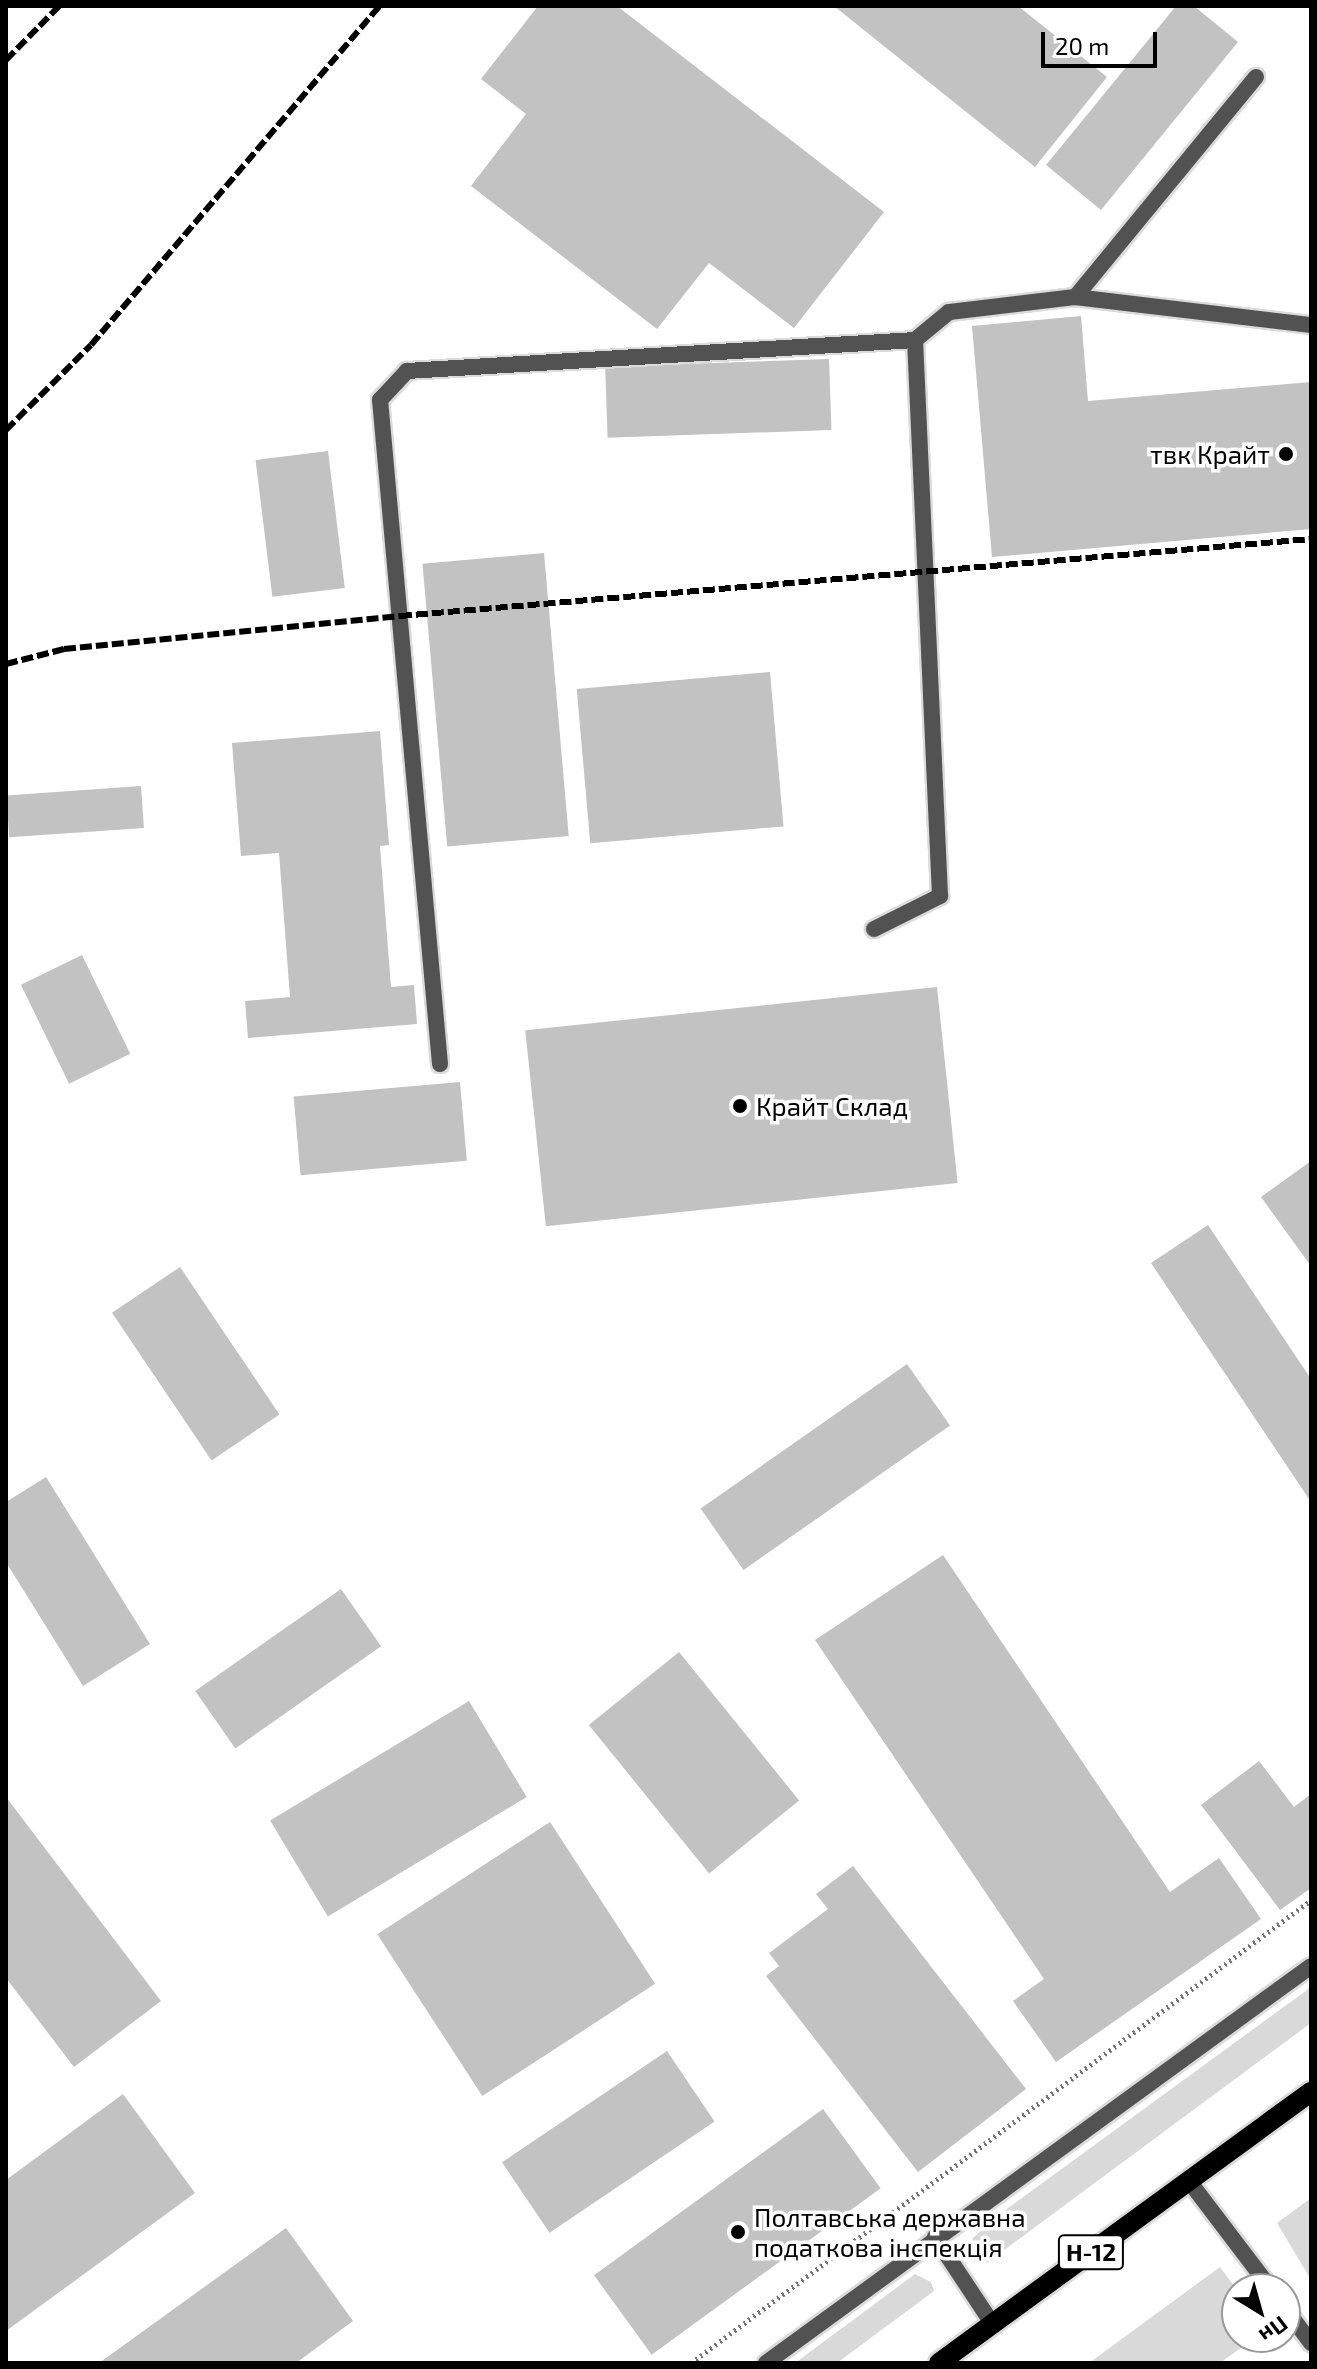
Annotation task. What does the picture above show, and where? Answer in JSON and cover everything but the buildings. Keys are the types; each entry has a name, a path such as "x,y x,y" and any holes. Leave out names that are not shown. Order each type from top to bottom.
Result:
{"main road":[{"name":"Н-12","path":"939,2363 1311,2092"}],"lane":[{"path":"1075,297 1256,77"},
{"path":"440,1064 380,400 407,371 915,340 949,312 1075,297 1311,325"},
{"path":"874,929 940,896 915,340"},
{"path":"766,2363 1311,1966"},
{"path":"1189,2181 1259,2273"},
{"path":"935,2237 992,2323"}],"path":[{"path":"691,2363 1311,1900"}],"shaded area":[{"path":"1311,1987 1311,2023 988,2262 968,2258 973,2238 1000,2214"},
{"path":"1311,2198 1311,2280 1277,2223"},
{"path":"1220,2267 1224,2273 1221,2273 1221,2353 1234,2353 1220,2363 1089,2363"},
{"path":"915,2274 931,2282 934,2291 837,2363 795,2363"}],"railway":[{"path":"6,60 59,6"},
{"path":"6,430 91,345 380,6"},
{"path":"6,664 64,649 400,616 1311,539"}],"place":[{"name":"твк Крайт","path":"1286,454"},
{"name":"Крайт Склад","path":"740,1106"},
{"name":"Полтавська державна податкова інспекція","path":"738,2232"}]}
